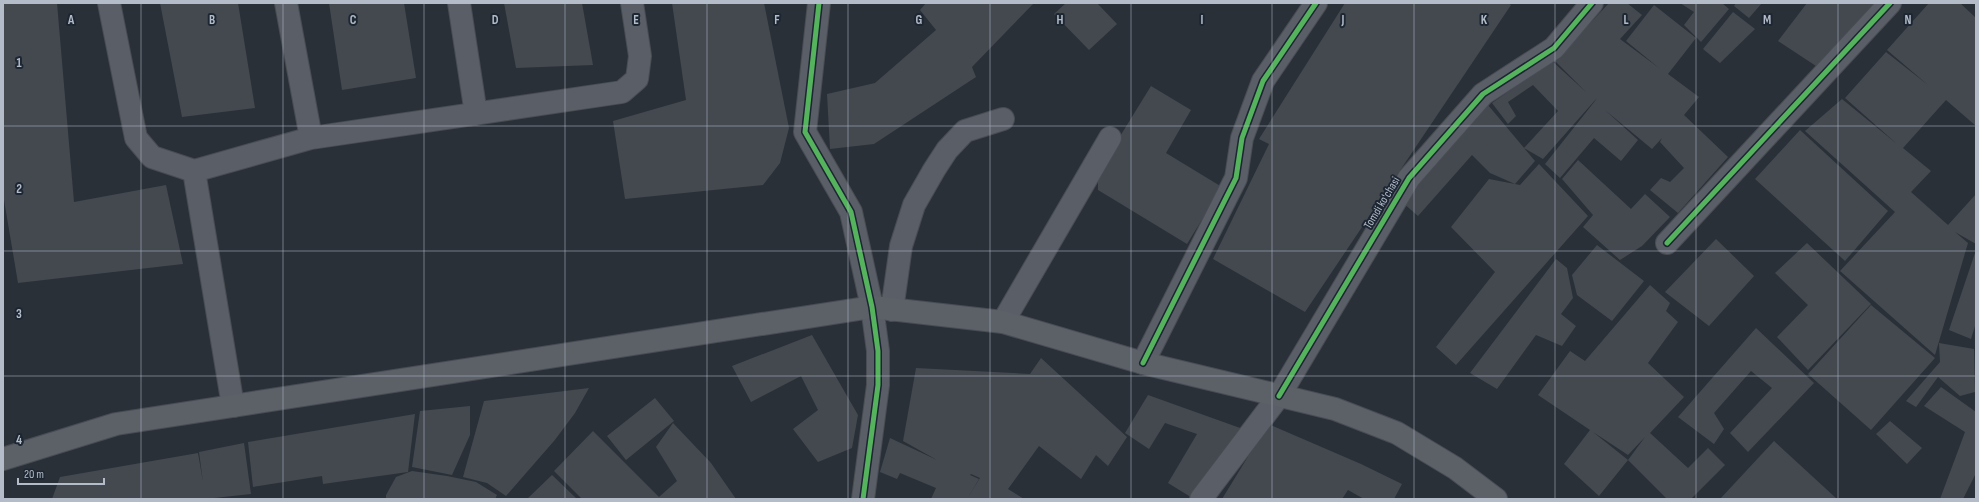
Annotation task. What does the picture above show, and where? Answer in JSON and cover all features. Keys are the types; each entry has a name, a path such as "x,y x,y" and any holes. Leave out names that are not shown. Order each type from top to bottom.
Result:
{"main road":[{"path":"3,459 116,424 882,308 1003,322 1143,363 1335,409 1397,433 1455,468 1496,499"}],"street":[{"path":"109,3 136,138 152,157 194,171 311,138 622,92 637,79 640,56 632,3"},
{"path":"286,3 311,138"},
{"path":"459,3 476,114"},
{"path":"819,3 805,132 851,212 882,308"},
{"path":"1143,363 1236,178 1242,138 1263,81 1316,3"},
{"name":"Tomdi ko'chasi","path":"1201,499 1279,396 1409,178 1483,94 1554,48 1592,3"},
{"path":"1667,243 1890,3"},
{"path":"863,499 878,385 878,351 882,308 914,205 930,176 947,150 965,131 1003,119"},
{"path":"1003,322 1110,138"},
{"path":"194,171 233,406"}],"building":[{"path":"3,3 57,3 74,202 166,185 183,264 18,283 3,194"},
{"path":"160,3 238,3 255,108 182,117"},
{"path":"329,3 404,3 416,78 342,90"},
{"path":"504,3 582,3 593,65 516,68"},
{"path":"672,3 764,3 789,128 780,163 763,185 625,199 613,121 686,100"},
{"path":"926,3 1034,3 972,67 976,77 874,144 830,149 827,94 875,83 936,30 920,10"},
{"path":"1066,3 1097,3 1117,24 1089,50 1054,14"},
{"path":"1345,3 1508,3 1511,5 1305,312 1213,259 1269,144 1259,139"},
{"path":"1609,3 1627,3 1642,15 1620,39 1659,68 1626,41 1654,5 1696,38 1668,74 1699,97 1684,115 1728,157 1678,213 1650,190 1661,178 1670,182 1684,168 1660,142 1662,138 1652,149 1605,110 1638,140 1621,161 1594,138 1560,178 1545,164 1597,98 1543,159 1524,148 1558,111 1533,85 1508,102 1516,116 1508,124 1492,103 1552,61 1586,92 1555,61"},
{"path":"1680,3 1722,3 1729,9 1701,42 1684,25 1694,12"},
{"path":"1736,3 1762,3 1749,18 1734,6"},
{"path":"1807,3 1876,3 1816,66 1778,41"},
{"path":"1929,3 1960,3 1976,18 1976,126 1946,100 1903,148 1931,171 1911,192 1948,225 1976,194 1976,244 1955,232 1968,243 1935,355 1840,271 1895,212 1805,131 1842,99 1897,144 1845,98 1886,52 1928,85 1887,50"},
{"path":"1733,12 1755,29 1720,63 1703,49"},
{"path":"1151,86 1191,110 1166,153 1222,187 1187,244 1098,190 1098,172"},
{"path":"1488,105 1535,161 1515,184 1490,173 1472,155 1418,216 1402,202"},
{"path":"1800,130 1888,211 1845,261 1755,179"},
{"path":"1578,160 1631,209 1645,194 1670,217 1642,246 1620,260 1583,227 1593,215 1562,179"},
{"path":"1539,164 1588,216 1456,365 1436,347 1495,272 1451,227 1489,179 1520,185"},
{"path":"1716,239 1754,276 1709,326 1665,292"},
{"path":"1807,243 1871,304 1808,370 1777,337 1808,305 1775,273"},
{"path":"1597,245 1644,281 1612,321 1577,295 1572,275"},
{"path":"1975,253 1976,323 1971,339 1949,330"},
{"path":"1556,259 1567,268 1573,298 1561,314 1576,326 1562,346 1536,335 1497,389 1470,373"},
{"path":"1650,285 1670,303 1666,311 1678,322 1648,363 1684,397 1650,433 1688,468 1708,448 1725,465 1691,499 1667,499 1628,460 1599,496 1564,464 1590,430 1538,395 1570,351 1585,361","holes":["1593,432 1628,455 1645,437 1628,460"]},
{"path":"1871,305 1935,358 1871,430 1808,374"},
{"path":"1756,328 1814,383 1748,452 1730,433 1772,388 1751,371 1714,413 1724,429 1714,444 1678,417"},
{"path":"812,335 858,415 852,448 818,462 793,429 818,410 801,376 751,402 732,366"},
{"path":"1939,343 1974,349 1975,392 1960,396 1938,377 1916,407 1906,401 1940,362"},
{"path":"1041,358 1127,437 1108,466 1096,455 1081,479 1039,446 1008,489 1024,499 931,499 936,488 900,473 897,479 880,472 890,438 937,460 903,441 916,368 1030,374","holes":["971,474 980,478 967,499 979,479 970,475"]},
{"path":"1941,387 1976,412 1976,473 1963,499 1940,499 1965,432 1924,406"},
{"path":"589,388 575,413 554,441 506,496 487,483 463,477 484,401"},
{"path":"1148,395 1243,429 1194,499 1168,483 1197,434 1165,423 1149,449 1125,433"},
{"path":"655,398 674,421 626,460 607,436"},
{"path":"470,406 470,435 452,475 412,467 420,411"},
{"path":"415,414 408,472 323,484 322,476 253,487 248,442"},
{"path":"1890,421 1922,448 1907,464 1876,434"},
{"path":"673,423 711,463 736,499 582,499 554,471 593,431 659,497 677,481 656,447"},
{"path":"1268,424 1361,464 1402,484 1394,499 1364,499 1348,490 1342,499 1222,499"},
{"path":"1774,441 1837,499 1720,499"},
{"path":"244,443 251,494 205,499 52,499 60,477 198,453 203,482 199,452"},
{"path":"412,471 476,482 497,495 495,499 386,499 386,495 396,477"},
{"path":"552,475 577,499 527,499"}],"cycle path":[{"path":"819,3 805,132 851,212 872,307 878,351 878,385 863,499"},
{"path":"1143,363 1236,178 1242,138 1263,81 1316,3"},
{"path":"1279,396 1409,178 1483,94 1554,48 1592,3"},
{"path":"1667,243 1890,3"}]}
